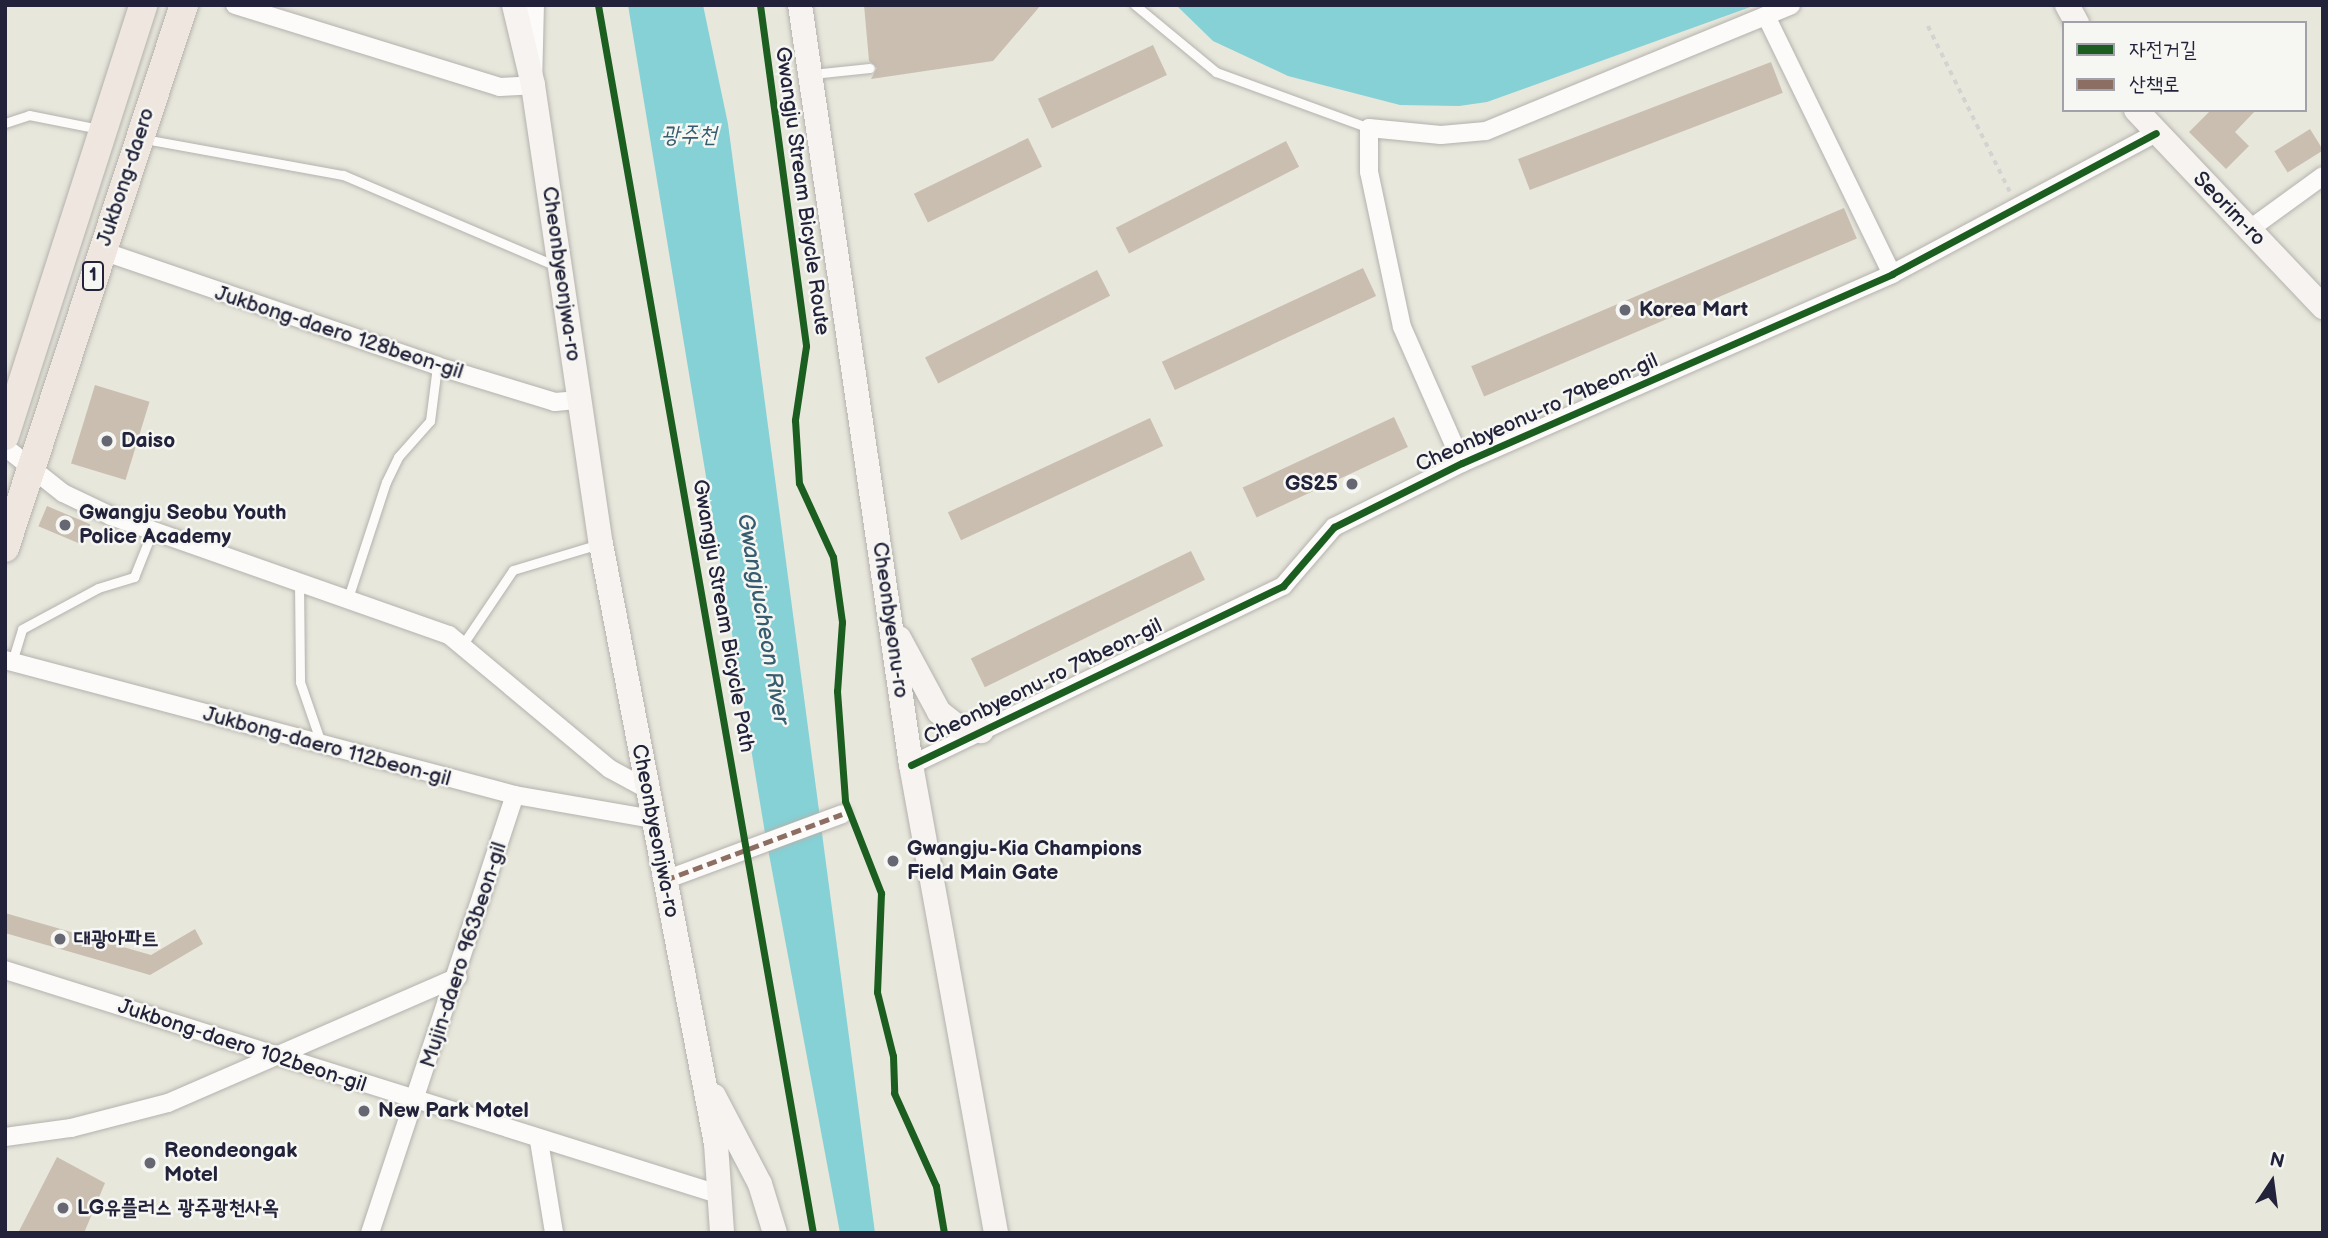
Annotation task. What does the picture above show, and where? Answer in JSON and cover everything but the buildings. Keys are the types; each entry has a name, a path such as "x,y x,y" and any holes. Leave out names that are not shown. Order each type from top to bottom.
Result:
{"main road":[{"name":"Jukbong-daero","path":"5,436 143,5"},
{"name":"Jukbong-daero","path":"5,548 184,5"}],"street":[{"path":"235,5 500,87 533,85 535,5"},
{"name":"Cheonbyeonjwa-ro","path":"514,5 533,85 601,544 703,1077 721,1195 722,1233"},
{"name":"Cheonbyeonu-ro","path":"800,5 911,765 994,1229"},
{"path":"1462,463 1399,317 1368,172 1369,128 1441,135 1486,131 1791,5"},
{"path":"2067,5 2076,21"},
{"path":"1766,16 1892,274"},
{"name":"Seorim-ro","path":"2138,112 2323,307"},
{"name":"Cheonbyeonu-ro 79beon-gil","path":"911,765 1283,586 1334,527 1462,463 1892,274 2156,133"},
{"path":"2250,229 2323,176"},
{"name":"Jukbong-daero 128beon-gil","path":"102,251 437,366 555,402 579,400"},
{"path":"5,447 82,504 152,532 428,624 463,644 610,769 647,789"},
{"path":"889,618 939,712 957,726 982,731"},
{"name":"Jukbong-daero 112beon-gil","path":"9,661 322,747 515,795 652,819"},
{"name":"Mujin-daero 963beon-gil","path":"370,1233 417,1101 515,795"},
{"path":"664,880 842,814"},
{"name":"Jukbong-daero 102beon-gil","path":"5,970 539,1141 721,1195"},
{"path":"5,1137 83,1126 168,1103 458,977"},
{"name":"Cheonbyeonjwa-ro","path":"703,1077 755,1174 775,1233"},
{"path":"539,1141 554,1233"}],"lane":[{"path":"1135,5 1216,72 1369,128"},
{"path":"810,74 870,68"},
{"path":"5,123 29,115 102,130"},
{"path":"139,138 343,175 457,219 561,269"},
{"path":"348,598 386,482 430,421 437,366"},
{"path":"9,661 22,629 98,588 134,577 152,532"},
{"path":"463,644 513,570 601,544"},
{"path":"299,580 300,681 322,747"}],"path":[{"path":"1928,26 2017,206"}],"water":[{"name":"광주천","path":"628,5 703,5 728,124 875,1233 840,1233 765,833"},
{"path":"1176,5 1756,5 1487,102 1459,106 1400,105 1288,76 1213,41"}],"marked path":[{"path":"665,880 842,814"}],"cycle path":[{"name":"Gwangju Stream Bicycle Path","path":"598,5 813,1233"},
{"name":"Gwangju Stream Bicycle Route","path":"760,5 806,346 795,420 799,483 833,557 842,622 837,691 845,801 881,893 877,992 893,1056 894,1093 936,1186 944,1233"},
{"path":"911,765 1283,586 1334,527 1462,463 1892,274 2156,133"}],"place":[{"name":"Korea Mart","path":"1625,310"},
{"name":"Daiso","path":"107,441"},
{"name":"GS25","path":"1352,484"},
{"name":"Gwangju Seobu Youth Police Academy","path":"65,525"},
{"name":"Gwangju-Kia Champions Field Main Gate","path":"893,861"},
{"name":"대광아파트","path":"60,939"},
{"name":"New Park Motel","path":"364,1111"},
{"name":"Reondeongak Motel","path":"150,1163"},
{"name":"LG유플러스 광주광천사옥","path":"63,1208"}],"water label":[{"name":"Gwangjucheon River","path":"763,619"}]}
